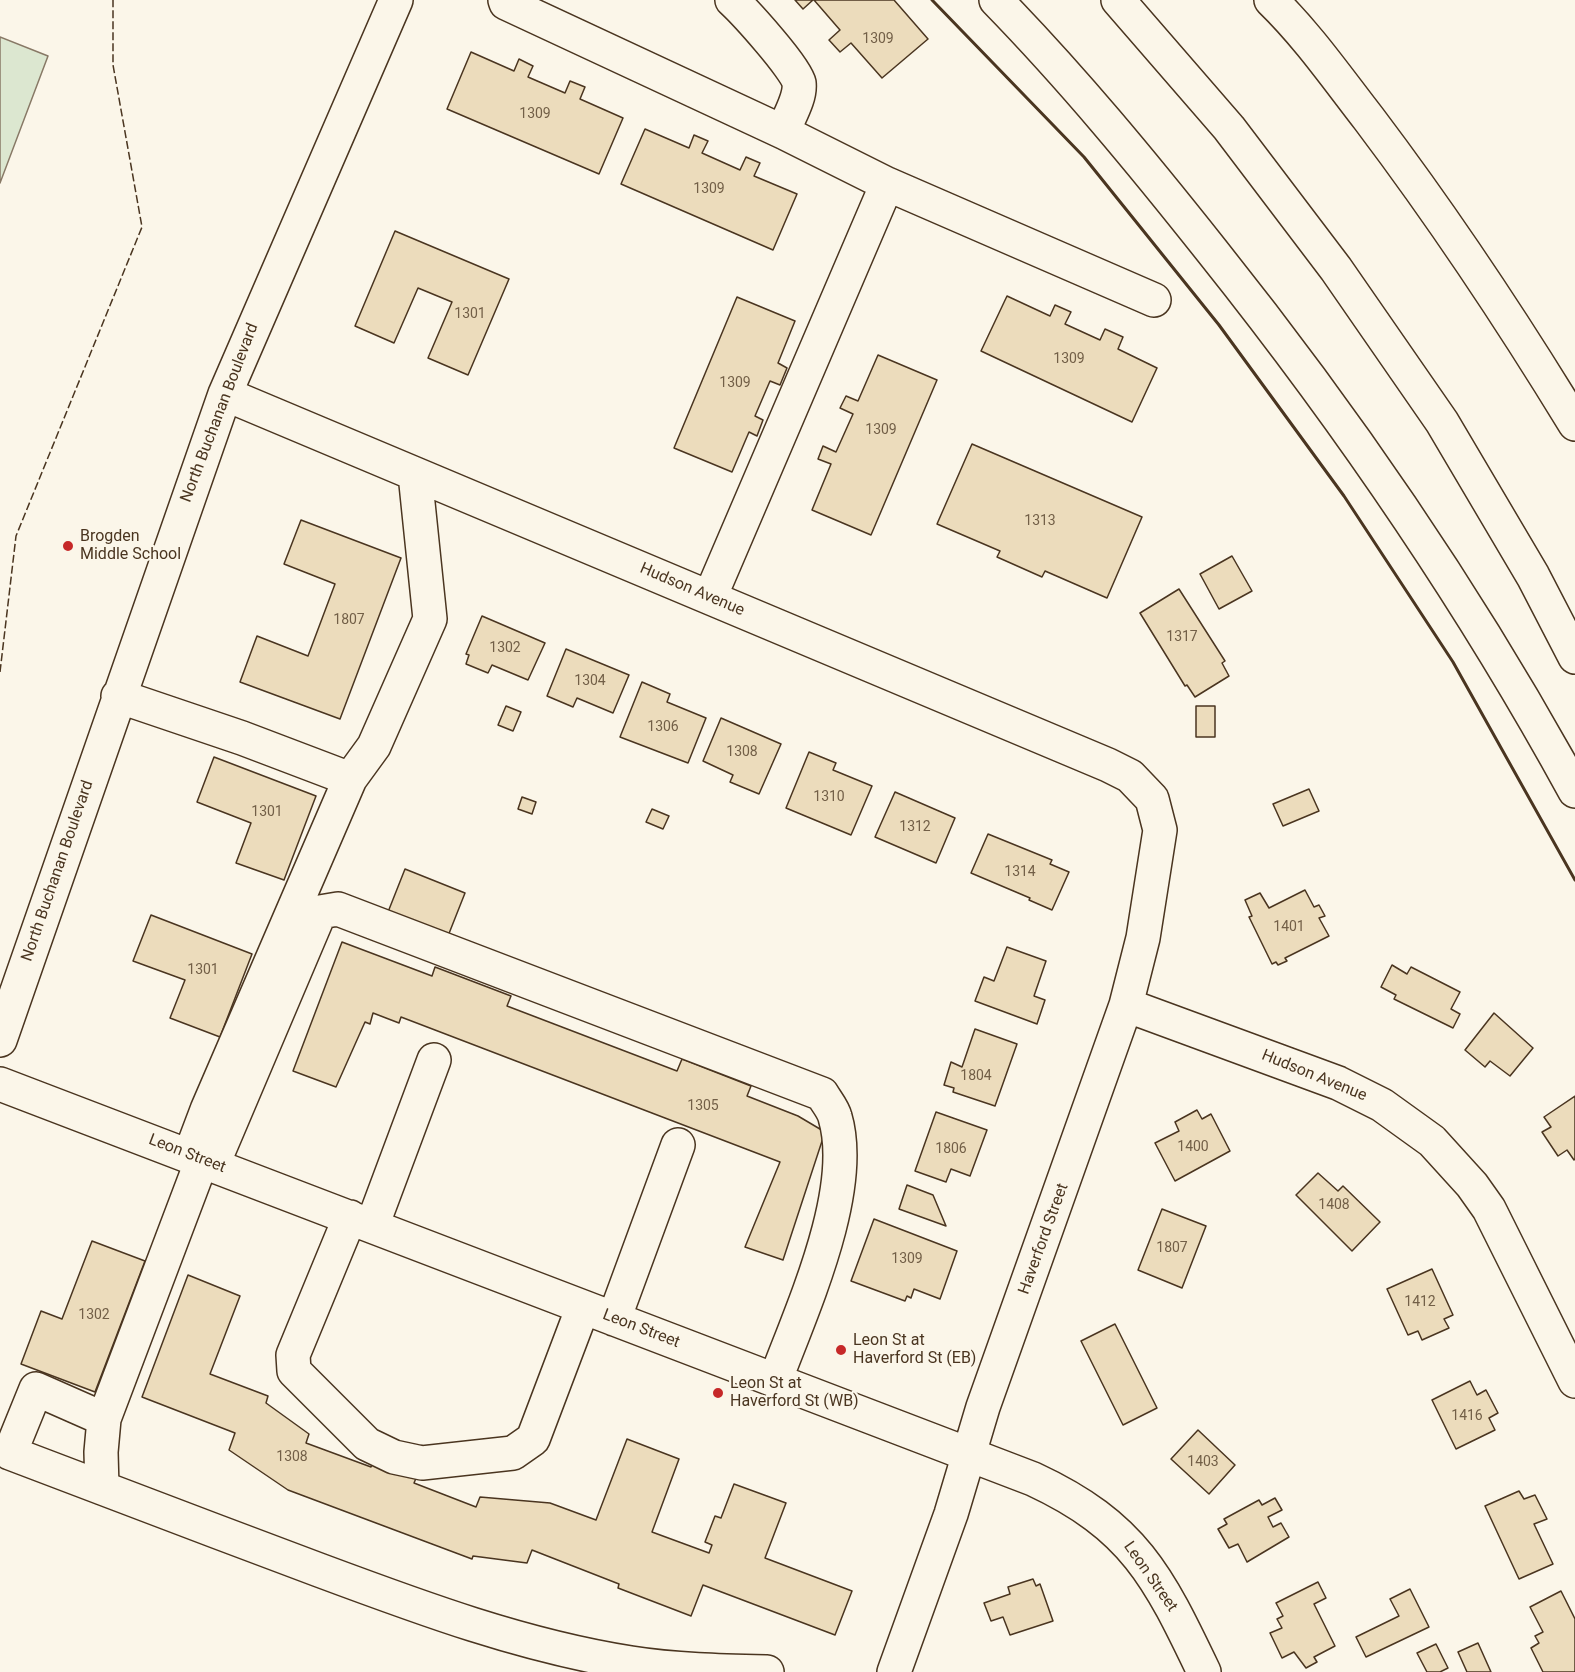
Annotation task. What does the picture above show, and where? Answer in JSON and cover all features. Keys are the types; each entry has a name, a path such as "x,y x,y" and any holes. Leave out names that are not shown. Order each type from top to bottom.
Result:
{"main road":[{"name":"North Buchanan Boulevard","path":"0,1040 225,394 396,0"},
{"path":"505,0 506,3 783,132 887,184 1154,300"},
{"path":"732,0 797,77 798,94 783,132"},
{"path":"996,0 1112,125 1273,328 1420,534 1549,744 1575,791"},
{"path":"1118,0 1229,128 1349,288 1442,422 1533,576 1575,657"},
{"path":"1271,0 1293,14 1423,192 1515,325 1575,424"},
{"path":"710,597 887,184"},
{"name":"Hudson Avenue","path":"225,394 1108,765 1130,776 1152,799"},
{"path":"202,1160 207,1110 350,779 374,746 430,618 416,474"},
{"path":"118,696 242,738 350,779"},
{"name":"Haverford Street","path":"894,1672 951,1514 983,1407 1126,1005 1143,938 1160,830 1152,799"},
{"path":"102,1488 101,1452 104,1419 202,1160 320,912 338,909 822,1094 835,1115 840,1141 838,1182 828,1236 776,1381"},
{"name":"Hudson Avenue","path":"1126,1005 1338,1083 1382,1105 1432,1141 1472,1185 1489,1209 1575,1381"},
{"path":"434,1060 361,1221 293,1355 294,1371 367,1444 394,1457 422,1463 513,1453 533,1439 583,1307"},
{"name":"Leon Street","path":"0,1084 1033,1479 1072,1497 1127,1541 1169,1599 1204,1672"},
{"path":"614,1319 678,1145"},
{"path":"104,1419 36,1389 10,1453 420,1607 519,1639 632,1663 767,1672"}],"green space":[{"path":"0,37 48,56 0,183"}],"building":[{"path":"795,0 813,0 803,9"},
{"path":"814,0 894,0 928,39 882,78 851,43 840,52 829,40 840,30"},
{"path":"471,52 514,71 519,59 533,66 528,77 565,93 570,81 585,87 580,99 623,118 599,174 447,109"},
{"path":"645,129 689,148 694,135 708,141 702,153 740,170 746,157 760,163 754,176 797,194 773,250 621,184"},
{"path":"395,231 509,279 468,375 428,358 452,302 418,288 394,343 355,326"},
{"path":"1007,296 1050,316 1055,305 1071,312 1065,324 1100,340 1105,329 1123,337 1118,349 1157,368 1132,422 981,351"},
{"path":"737,297 795,321 778,363 787,368 780,385 770,381 755,416 763,420 757,436 749,432 732,472 674,448"},
{"path":"878,355 937,380 871,535 812,510 831,464 818,459 823,446 836,452 853,414 840,408 846,396 858,401"},
{"path":"972,444 1142,517 1107,598 1045,571 1042,577 997,557 1000,551 937,524"},
{"path":"301,520 401,558 340,719 240,682 257,636 308,656 335,584 284,564"},
{"path":"1232,556 1252,591 1219,609 1200,574"},
{"path":"1179,589 1225,661 1222,663 1229,676 1195,697 1187,685 1185,686 1140,613"},
{"path":"482,616 545,643 528,680 492,665 488,673 466,664 469,655 466,654"},
{"path":"566,649 629,675 613,713 577,698 573,707 547,696"},
{"path":"642,682 670,694 667,702 706,718 688,763 620,737"},
{"path":"506,706 521,712 513,731 498,725"},
{"path":"1196,706 1215,706 1215,737 1196,737"},
{"path":"721,718 781,744 759,794 730,782 733,775 703,761"},
{"path":"809,752 836,763 833,770 872,786 851,835 786,808"},
{"path":"214,757 316,796 284,880 236,863 251,823 197,802"},
{"path":"1309,789 1319,811 1283,826 1273,804"},
{"path":"895,792 955,818 936,863 875,837"},
{"path":"522,797 536,802 532,814 518,809"},
{"path":"652,809 669,816 663,829 646,822"},
{"path":"988,834 1052,860 1050,864 1069,872 1052,910 971,873"},
{"path":"405,869 465,893 448,936 388,912"},
{"path":"1305,890 1314,907 1319,905 1325,916 1319,918 1329,936 1285,958 1287,961 1278,965 1276,962 1272,964 1249,917 1252,916 1245,900 1260,893 1269,908"},
{"path":"151,915 252,954 220,1037 170,1018 185,980 133,961"},
{"path":"342,942 432,976 435,967 511,996 507,1006 677,1071 682,1059 751,1086 747,1096 798,1116 825,1132 783,1260 745,1247 780,1162 401,1017 399,1023 373,1013 370,1024 365,1022 336,1087 293,1071"},
{"path":"1007,947 1046,961 1034,996 1045,1000 1037,1024 975,1001 984,977 994,981"},
{"path":"1392,965 1407,974 1411,967 1460,992 1451,1009 1460,1014 1453,1028 1394,999 1396,995 1381,987"},
{"path":"1494,1013 1533,1048 1510,1076 1490,1061 1485,1067 1465,1050"},
{"path":"975,1029 1017,1044 995,1106 953,1092 954,1088 944,1085 951,1062 962,1067"},
{"path":"1575,1096 1574,1160 1567,1150 1558,1156 1542,1132 1551,1127 1544,1117"},
{"path":"1197,1110 1202,1119 1211,1114 1230,1151 1175,1181 1155,1143 1179,1131 1175,1122"},
{"path":"936,1112 987,1130 970,1176 951,1169 946,1182 915,1171"},
{"path":"1318,1173 1338,1191 1343,1186 1380,1222 1352,1251 1296,1195"},
{"path":"907,1185 933,1195 946,1226 899,1209"},
{"path":"1162,1209 1206,1226 1182,1288 1138,1270"},
{"path":"874,1219 957,1251 940,1299 914,1289 911,1298 907,1296 905,1301 851,1281"},
{"path":"92,1241 145,1261 95,1392 21,1364 41,1311 62,1319"},
{"path":"1432,1269 1453,1315 1444,1319 1449,1328 1422,1340 1418,1331 1408,1335 1387,1289"},
{"path":"188,1275 240,1296 210,1374 268,1396 266,1403 309,1434 306,1443 371,1467 376,1455 419,1471 414,1483 476,1507 480,1497 550,1503 596,1520 627,1439 679,1459 652,1532 709,1553 712,1545 705,1542 715,1516 721,1518 734,1484 786,1503 765,1558 852,1591 835,1635 703,1585 691,1616 618,1588 619,1584 532,1550 527,1563 473,1556 472,1559 288,1490 229,1450 235,1433 142,1397"},
{"path":"1115,1324 1157,1408 1123,1425 1081,1341"},
{"path":"1470,1381 1477,1395 1486,1390 1498,1413 1489,1418 1495,1430 1456,1449 1432,1400"},
{"path":"1198,1430 1235,1465 1209,1494 1171,1459"},
{"path":"1519,1491 1524,1499 1535,1495 1547,1519 1534,1524 1553,1564 1519,1579 1485,1506"},
{"path":"1275,1498 1282,1510 1268,1517 1273,1527 1281,1523 1289,1537 1247,1562 1238,1544 1229,1548 1218,1529 1227,1524 1224,1519 1259,1500 1262,1505"},
{"path":"1033,1579 1036,1586 1040,1584 1053,1621 1010,1635 1003,1617 991,1621 984,1603 1010,1594 1008,1587"},
{"path":"1318,1582 1326,1598 1314,1604 1335,1646 1314,1657 1317,1662 1306,1668 1294,1652 1282,1658 1270,1633 1282,1628 1277,1619 1283,1616 1276,1603"},
{"path":"1410,1589 1429,1627 1366,1657 1356,1637 1399,1616 1390,1599"},
{"path":"1561,1591 1575,1619 1575,1672 1543,1672 1531,1648 1539,1643 1535,1636 1543,1632 1530,1607"},
{"path":"1478,1643 1491,1672 1467,1672 1458,1652"},
{"path":"1436,1644 1448,1668 1440,1672 1427,1672 1417,1653"}],"fence":[{"path":"0,672 16,536 142,227 113,65 113,0"}],"wall":[{"path":"932,0 1084,157 1219,325 1344,496 1453,662 1575,880"}],"place":[{"name":"Brogden Middle School","path":"68,546"},
{"name":"Leon St at Haverford St (EB)","path":"841,1350"},
{"name":"Leon St at Haverford St (WB)","path":"718,1393"}]}
